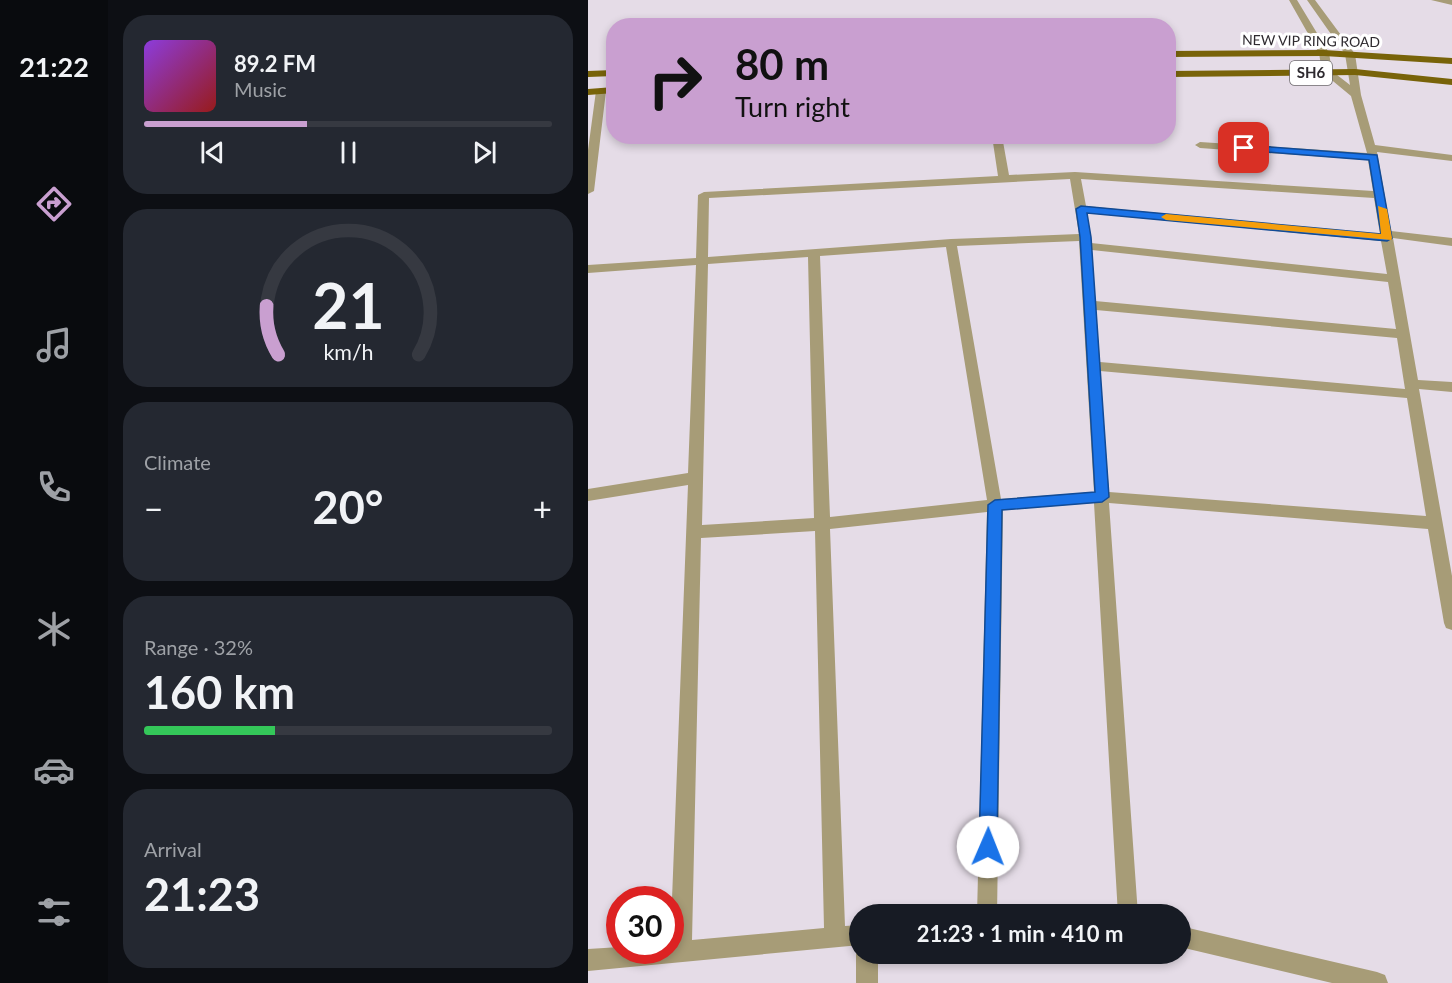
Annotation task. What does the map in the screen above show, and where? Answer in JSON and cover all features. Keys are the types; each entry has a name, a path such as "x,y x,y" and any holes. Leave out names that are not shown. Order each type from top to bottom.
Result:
{"main road":[{"name":"NEW VIP RING ROAD","path":"1176,54 1324,52 1452,61"},
{"name":"NEW VIP RING ROAD","path":"1176,74 1354,72 1452,82"},
{"path":"588,74 606,73"},
{"path":"588,92 606,91"}],"street":[{"path":"1293,0 1324,52 1327,72 1356,95"},
{"path":"1311,0 1350,54 1356,95 1372,153 1380,195 1452,622"},
{"path":"1435,0 1452,2"},
{"path":"588,191 601,91"},
{"path":"998,144 1004,179"},
{"path":"1200,145 1452,158"},
{"path":"683,886 704,195 1075,175 1380,195"},
{"path":"1075,175 1086,242 1127,904"},
{"path":"1081,209 1452,242"},
{"path":"588,269 814,255 951,243 1086,242 1394,279"},
{"path":"951,243 995,505 987,904"},
{"path":"814,255 835,937"},
{"path":"1090,305 1403,334"},
{"path":"1094,366 1412,389 1452,387"},
{"path":"588,495 695,478"},
{"path":"693,532 822,524 995,505 1102,497 1435,524"},
{"path":"684,952 849,936"},
{"path":"1191,939 1377,983"},
{"path":"588,960 606,958"},
{"path":"867,964 867,983"}],"slow traffic":[{"path":"1166,217 1387,238 1382,209"}],"route":[{"path":"988,847 995,505 1102,497 1085,237 1081,209 1387,238 1373,157 1244,148"}]}
